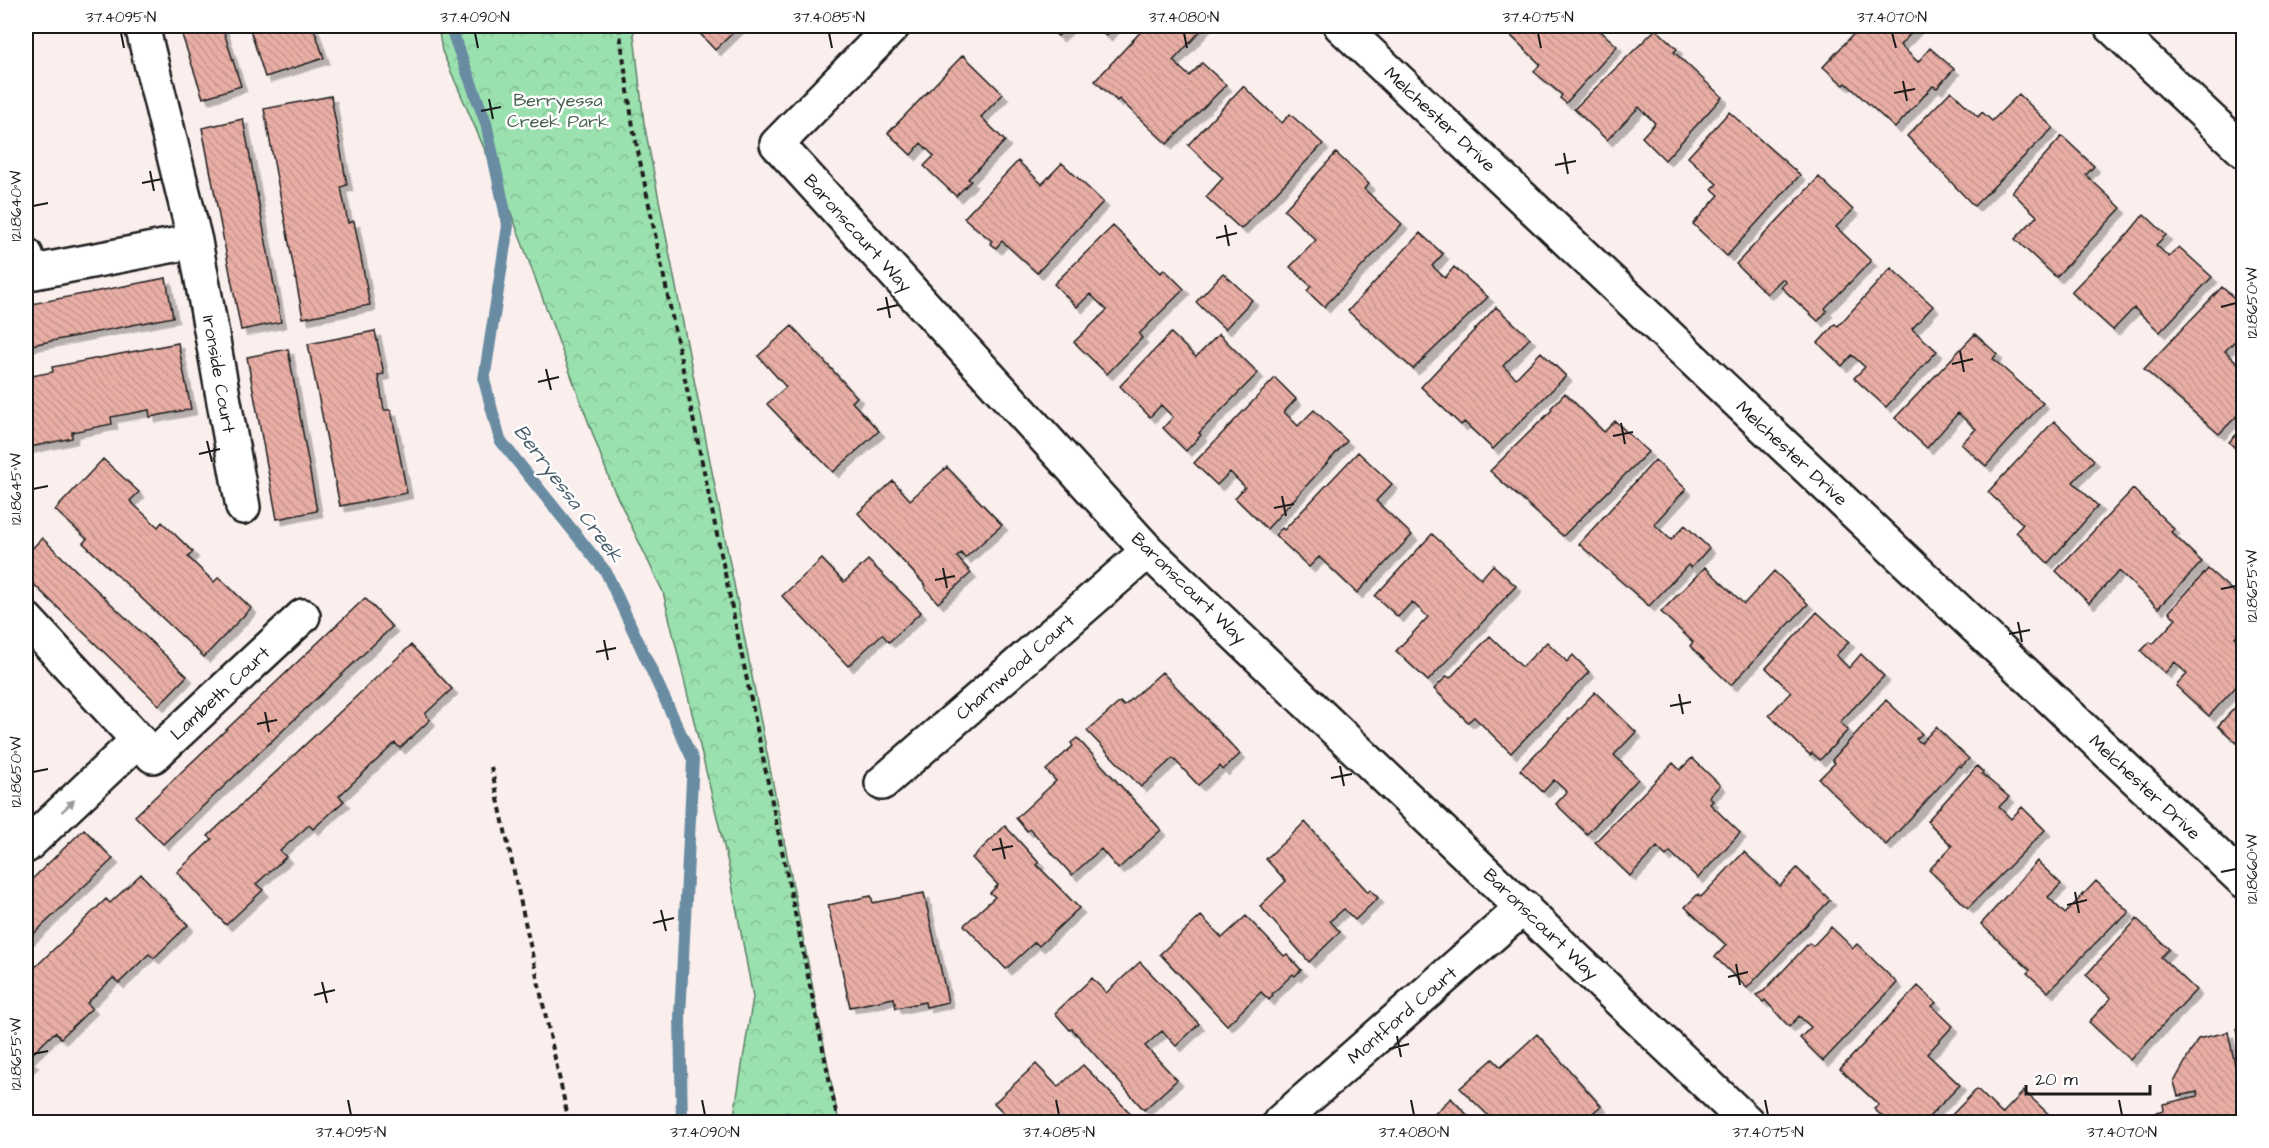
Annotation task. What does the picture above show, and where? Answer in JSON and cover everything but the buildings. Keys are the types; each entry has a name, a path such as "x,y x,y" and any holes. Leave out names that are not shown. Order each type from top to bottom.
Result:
{"street":[{"name":"Ironside Court","path":"142,26 195,241 243,507"},
{"name":"Baronscourt Way","path":"893,26 777,144 1148,551 1747,1122"},
{"name":"Melchester Drive","path":"1341,26 2244,881"},
{"path":"2111,26 2244,151"},
{"path":"26,255 29,273 195,241"},
{"name":"Charnwood Court","path":"882,783 1148,551"},
{"name":"Lambeth Court","path":"26,618 153,756 303,616"},
{"path":"26,846 138,740"},
{"name":"Montford Court","path":"1280,1122 1524,907"}],"path":[{"path":"619,26 633,128 838,1122"},
{"path":"491,767 569,1122"}],"green space":[{"name":"Berryessa Creek Park","path":"438,26 633,26 644,123 839,1122 733,1122 753,997 728,863 663,592 612,486 504,194 442,51"}],"waterway":[{"name":"Berryessa Creek","path":"450,26 486,123 508,226 484,380 500,440 606,572 693,760 680,1016 682,1122"}]}
